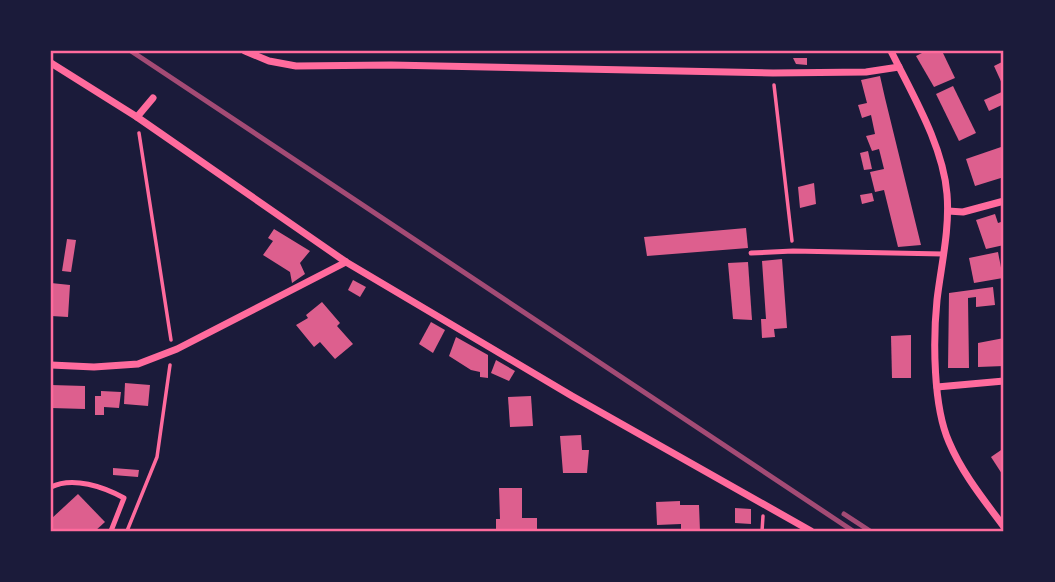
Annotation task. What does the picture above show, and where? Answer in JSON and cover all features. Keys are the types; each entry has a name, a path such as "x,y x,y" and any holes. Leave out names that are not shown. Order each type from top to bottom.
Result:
{"street":[{"path":"245,51 269,61 296,66 391,65 773,73 866,72 899,67"},
{"path":"891,51 943,171 948,211 936,311 937,387 948,441 975,488 1004,527"},
{"path":"51,63 137,117 346,262 595,409 811,531"},
{"path":"137,117 153,98"},
{"path":"948,211 970,210 1004,201"},
{"path":"51,365 94,367 138,364 173,351 346,262"},
{"path":"937,387 1004,381"}],"lane":[{"path":"751,253 793,251 943,254"},
{"path":"51,487 60,483 102,486 124,498 111,531"}],"path":[{"path":"773,73 793,251"},
{"path":"127,531 157,457 173,351 139,133 131,124 137,117"}],"building":[{"path":"926,51 942,51 955,78 934,87 916,56"},
{"path":"793,58 807,58 807,65 796,64"},
{"path":"1004,61 1004,88 994,66"},
{"path":"880,76 921,245 898,247 884,190 875,192 870,172 884,169 879,149 872,151 866,136 875,134 871,115 862,118 858,105 867,103 861,80"},
{"path":"953,86 976,133 959,141 936,94"},
{"path":"1004,91 1004,104 989,111 984,100"},
{"path":"1004,146 1004,177 975,186 966,159"},
{"path":"868,151 872,169 864,170 860,153"},
{"path":"814,183 816,204 800,208 798,187"},
{"path":"872,193 874,201 862,204 860,195"},
{"path":"995,214 998,223 1004,221 1004,245 986,249 976,220"},
{"path":"746,228 748,248 647,256 644,237"},
{"path":"274,229 310,251 300,263 305,274 292,283 290,272 263,255 273,241 268,238"},
{"path":"67,239 76,240 71,272 62,271"},
{"path":"998,252 1003,278 974,283 969,258"},
{"path":"782,259 787,328 774,329 775,337 762,338 761,319 766,319 762,261"},
{"path":"748,262 752,320 733,319 728,263"},
{"path":"353,280 366,287 360,297 348,290"},
{"path":"51,283 70,285 68,317 51,316"},
{"path":"993,287 995,305 976,307 976,297 968,298 969,368 948,368 949,293"},
{"path":"322,302 340,323 337,326 353,344 335,359 320,342 314,347 296,325 308,318 306,315"},
{"path":"431,322 445,330 433,353 419,344"},
{"path":"911,335 911,378 892,378 891,336"},
{"path":"456,337 488,355 488,378 480,377 480,372 471,370 449,356"},
{"path":"1004,338 1004,366 978,367 978,343"},
{"path":"496,360 515,371 509,381 491,373"},
{"path":"125,383 150,385 148,406 124,404"},
{"path":"51,385 85,386 85,409 51,408"},
{"path":"101,391 121,392 119,408 104,407 104,415 95,415 95,396 101,396"},
{"path":"531,396 533,426 510,427 508,397"},
{"path":"581,435 582,450 589,450 587,473 563,473 560,436"},
{"path":"1004,448 1004,477 991,457"},
{"path":"113,468 139,470 138,477 113,475"},
{"path":"499,488 522,488 522,518 537,518 537,531 496,531 496,519 500,519"},
{"path":"78,494 105,522 95,531 51,531 51,519"},
{"path":"680,501 680,505 699,505 700,531 681,531 681,524 657,525 656,502"},
{"path":"735,508 751,509 751,524 735,523"}],"railway":[{"path":"131,51 853,531"},
{"path":"844,514 870,531"}]}
